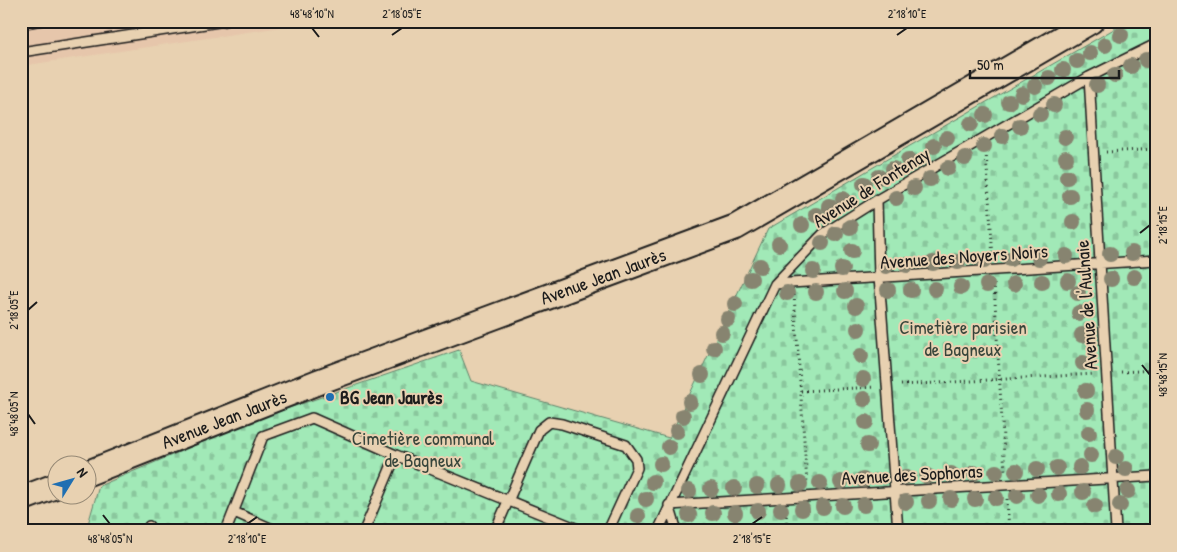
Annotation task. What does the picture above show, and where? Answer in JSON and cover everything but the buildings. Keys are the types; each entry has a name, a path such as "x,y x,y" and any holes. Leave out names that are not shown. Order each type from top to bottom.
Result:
{"street":[{"name":"Avenue Jean Jaurès","path":"98,469 318,382 736,227 1091,21"},
{"path":"21,499 48,489"}],"lane":[{"path":"21,52 225,21"},
{"name":"Avenue de Fontenay","path":"658,531 775,284 823,234 877,200 1089,77 1156,44"},
{"path":"1139,53 1156,52"},
{"name":"Avenue de l'Aulnaie","path":"1089,77 1116,531"},
{"path":"877,200 879,277 898,531"},
{"name":"Avenue des Noyers Noirs","path":"775,284 1156,260"},
{"path":"226,531 264,436 312,418 396,455 583,531"},
{"path":"495,531 539,430 549,422 562,424 626,445 636,459 636,468 608,531"},
{"path":"364,531 396,455"},
{"name":"Avenue des Sophoras","path":"669,505 1156,476"},
{"path":"669,505 677,531"},
{"path":"234,512 276,531"}],"path":[{"path":"985,137 1009,531"},
{"path":"1093,153 1156,149"},
{"path":"793,282 808,496"},
{"path":"800,391 1156,370"}],"shaded area":[{"path":"21,21 321,21 21,66"}],"green space":[{"name":"Cimetière parisien de Bagneux","path":"1128,21 1156,21 1156,531 86,531 94,504 98,504 99,486 257,419 459,350 471,381 669,438 768,229"}],"railway":[{"path":"21,27 56,21"}],"place":[{"name":"BG Jean Jaurès","path":"330,397"}],"park label":[{"name":"Cimetière communal de Bagneux","path":"423,449"}]}
